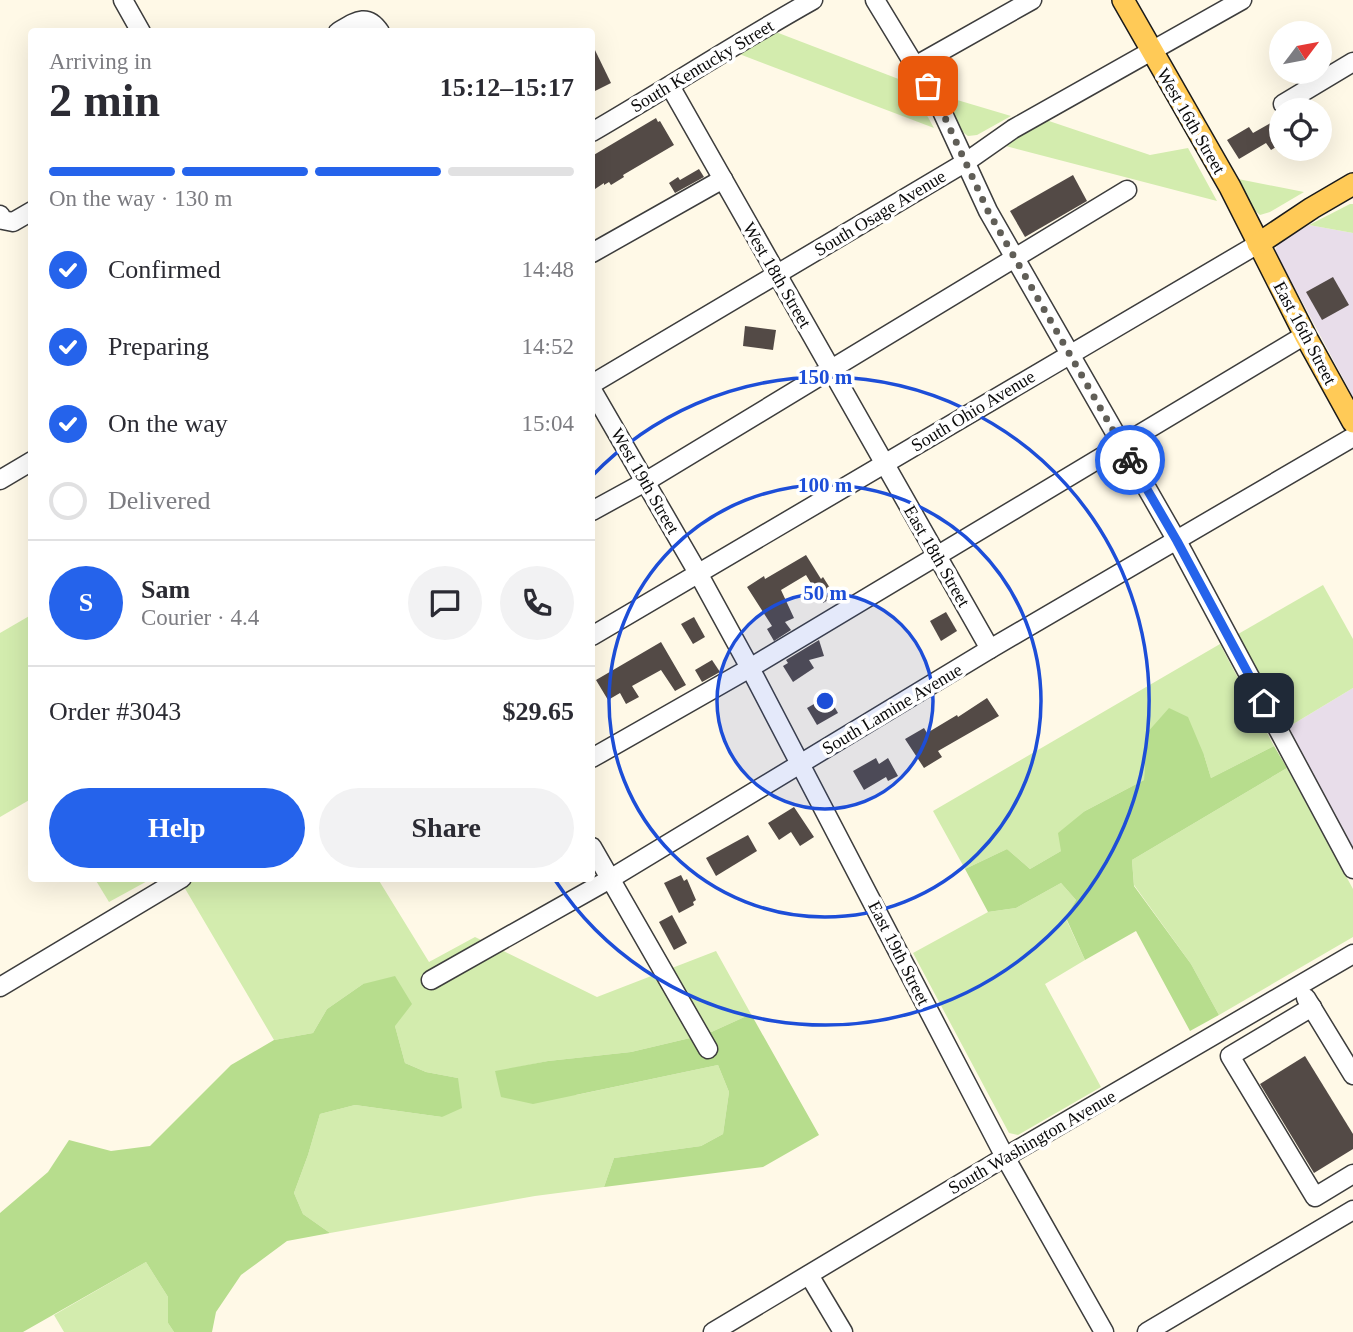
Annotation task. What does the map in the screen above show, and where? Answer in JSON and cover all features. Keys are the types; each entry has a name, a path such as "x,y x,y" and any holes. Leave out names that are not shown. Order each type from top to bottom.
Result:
{"main road":[{"name":"West 16th Street","path":"1123,0 1230,187 1258,244"},
{"name":"South Ohio Avenue","path":"1258,244 1353,184"},
{"name":"East 16th Street","path":"1258,244 1353,422"}],"street":[{"path":"123,0 139,28"},
{"name":"South Kentucky Street","path":"595,130 748,36 813,0"},
{"path":"875,0 940,107 988,211 1177,541 1353,869"},
{"path":"915,66 1032,0"},
{"name":"South Osage Avenue","path":"595,382 966,162 1013,130 1242,0"},
{"path":"346,28 364,19 378,28"},
{"path":"1293,98 1353,62"},
{"name":"West 18th Street","path":"670,86 885,463"},
{"path":"595,251 723,179"},
{"path":"595,509 645,482 1127,190"},
{"path":"0,215 3,220 13,222 28,213"},
{"name":"South Ohio Avenue","path":"595,634 1258,244"},
{"path":"595,756 750,668 1305,335"},
{"name":"West 19th Street","path":"595,395 698,573"},
{"name":"South Lamine Avenue","path":"431,980 610,879 990,649 1353,437"},
{"path":"0,480 28,463"},
{"name":"East 18th Street","path":"885,463 990,649"},
{"name":"East 19th Street","path":"698,573 801,763 1005,1157 1104,1332"},
{"path":"595,852 708,1049"},
{"path":"0,987 175,882"},
{"name":"South Washington Avenue","path":"713,1332 1005,1157 1353,954"},
{"path":"1299,986 1353,1075"},
{"path":"1312,1007 1230,1056 1315,1197 1353,1174"},
{"path":"1240,1020 1254,1042"},
{"path":"1147,1332 1353,1210"},
{"path":"809,1275 843,1332"}],"shaded area":[{"path":"1309,225 1353,233 1353,397 1275,251 1278,243"},
{"path":"1353,688 1353,850 1285,729"}],"green space":[{"path":"768,29 909,83 934,128 734,52"},
{"path":"937,94 1011,116 977,135 968,136 957,128"},
{"path":"1046,120 1150,155 1188,148 1217,201 1002,145"},
{"path":"1238,179 1304,192 1260,215 1254,210"},
{"path":"1353,204 1353,233 1309,225"},
{"path":"1323,585 1353,639 1353,688 1285,729 1233,637"},
{"path":"28,617 28,801 0,817 0,633"},
{"path":"1220,644 1274,746 1211,778 1204,755 1146,734 1144,780 1085,811 1061,851 1030,869 1007,849 965,869 933,811"},
{"path":"1169,708 1188,717 1211,778 1274,746 1287,768 1132,860 1134,886 1191,964 1219,1015 1190,1031 1136,931 1085,960 1066,918 1076,900 1061,883 1016,908 988,912 965,869 1007,849 1030,869 1061,851 1058,833 1085,811 1144,780 1146,734"},
{"path":"1287,768 1353,889 1353,937 1219,1015 1191,964 1134,885 1132,860"},
{"path":"97,882 146,882 109,902"},
{"path":"181,882 380,882 429,962 475,937 597,997 716,951 751,1014 707,1034 631,1052 548,1061 495,1072 576,1095 718,1065 729,1092 723,1134 701,1146 614,1158 604,1187 535,1196 330,1233 303,1214 294,1193 320,1114 355,1105 442,1117 458,1078 426,1072 405,1063 395,1026 363,984 327,1009 313,1033 274,1040"},
{"path":"1061,883 1076,900 1066,919 1085,960 1045,984 1101,1087 1018,1135 1009,1133 913,953 988,912 1016,908"},
{"path":"395,976 412,1004 395,1026 405,1063 426,1072 458,1078 462,1108 442,1117 355,1105 320,1114 294,1193 303,1214 330,1233 287,1241 241,1275 216,1312 212,1332 174,1332 168,1323 168,1297 146,1262 23,1332 0,1332 0,1213 48,1172 69,1140 111,1151 150,1146 231,1065 274,1040 313,1033 327,1009 363,984"},
{"path":"751,1014 819,1135 763,1167 604,1187 614,1158 701,1146 723,1134 729,1092 718,1065 533,1104 501,1097 495,1071 548,1061 631,1052 707,1034"},
{"path":"146,1262 168,1297 168,1323 174,1332 64,1332 54,1315"}],"building":[{"path":"595,50 611,83 595,91"},
{"path":"656,118 674,145 611,185 609,182 604,183 595,189 595,154"},
{"path":"1269,124 1269,147 1266,143 1239,159 1227,140 1249,127 1253,133"},
{"path":"699,169 704,177 675,193 669,183"},
{"path":"1073,175 1087,201 1025,237 1010,211"},
{"path":"1333,277 1349,305 1322,320 1306,292"},
{"path":"745,326 776,330 773,350 743,346"},
{"path":"806,555 835,596 823,603 806,575 781,590 794,618 785,622 791,630 774,641 767,629 772,626 747,587"},
{"path":"946,612 957,631 941,641 930,621"},
{"path":"694,617 705,637 693,644 681,624"},
{"path":"819,640 824,656 809,660 814,668 793,682 783,666 788,663 786,660"},
{"path":"661,642 686,685 675,691 661,670 632,686 639,697 626,704 620,693 608,700 596,680"},
{"path":"712,660 720,672 702,682 695,670"},
{"path":"828,696 838,713 817,725 807,708"},
{"path":"987,698 999,716 938,751 942,757 924,768 905,739 924,728 927,733"},
{"path":"876,758 879,764 888,758 898,776 888,781 886,777 864,790 853,771"},
{"path":"794,807 814,837 800,846 791,832 779,840 768,823"},
{"path":"748,835 757,851 716,876 706,858"},
{"path":"681,875 684,881 687,879 696,900 694,905 679,913 664,883"},
{"path":"672,915 687,943 674,950 659,922"},
{"path":"1305,1056 1353,1134 1353,1149 1314,1173 1260,1084"}],"way so far":[{"path":"928,86 988,211 1130,460"}],"route":[{"path":"1130,460 1264,703"}]}
